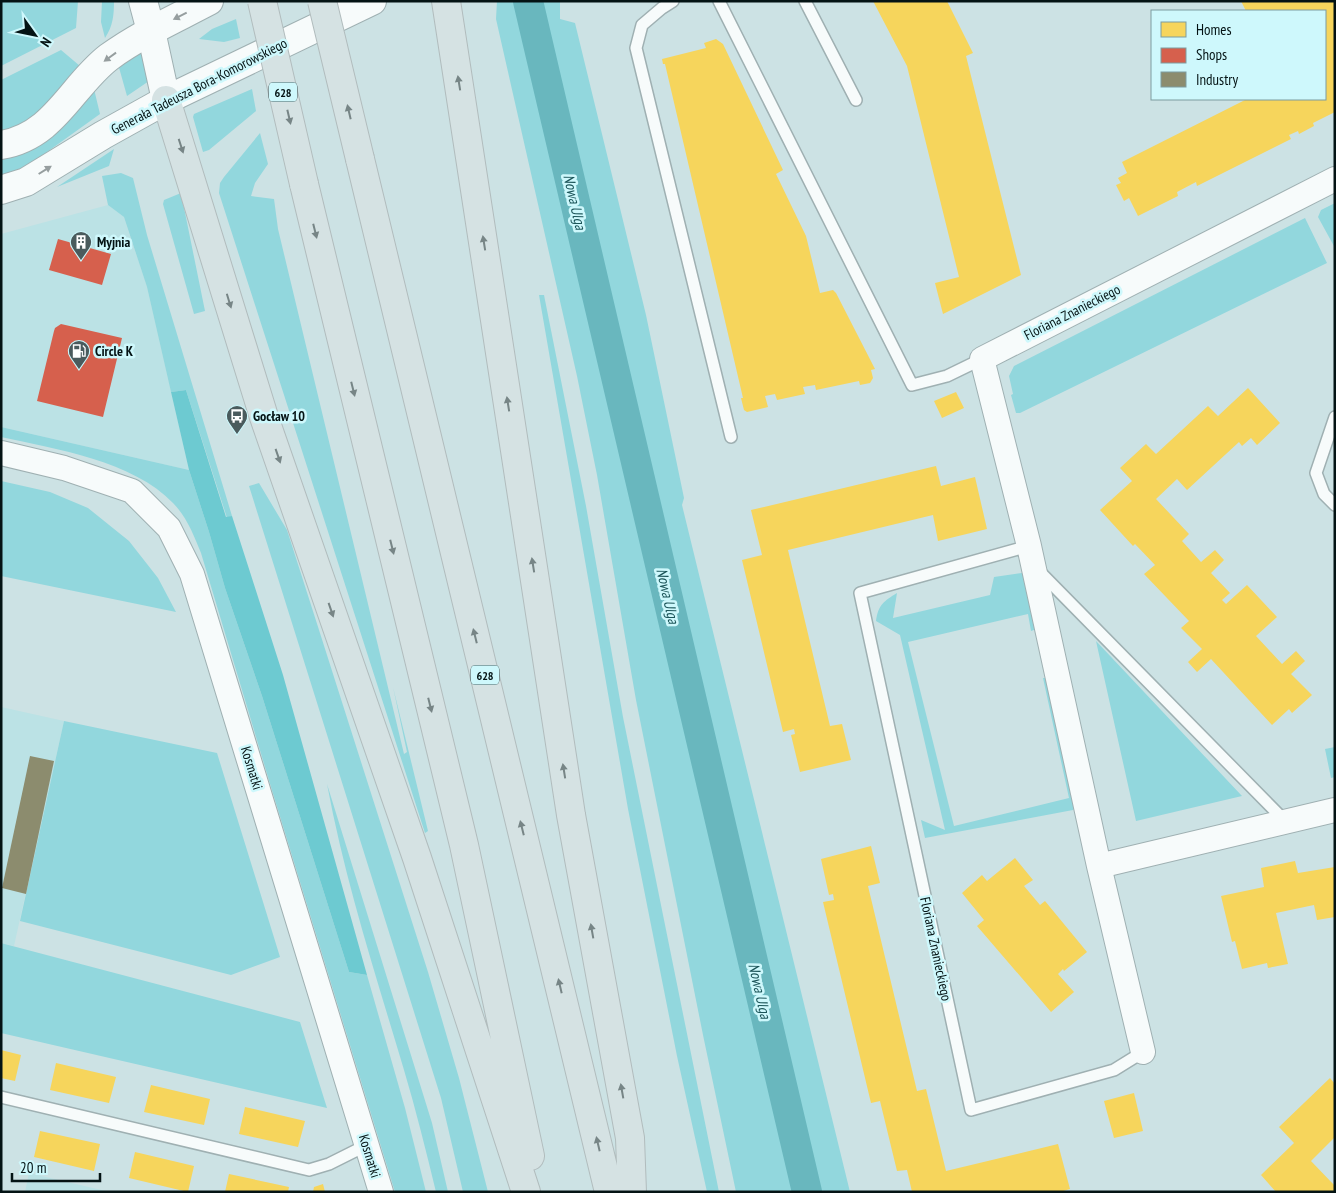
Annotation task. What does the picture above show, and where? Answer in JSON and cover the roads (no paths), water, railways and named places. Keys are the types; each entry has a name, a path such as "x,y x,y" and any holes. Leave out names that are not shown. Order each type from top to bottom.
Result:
{"main road":[{"name":"628","path":"262,1 304,184 464,845 538,1192"},
{"name":"628","path":"322,1 609,1192"},
{"path":"446,1 571,815 630,1138 632,1192"},
{"path":"166,100 264,417 417,858 526,1192"}],"street":[{"path":"143,1 166,100"},
{"path":"1,145 18,141 51,120 71,99 93,71 109,57 151,31 209,1"},
{"name":"Generała Tadeusza Bora-Komorowskiego","path":"1,190 26,182 103,135 166,100 372,1"},
{"name":"Floriana Znanieckiego","path":"1143,1052 1099,866 1031,556 982,358 1335,179"},
{"name":"Kosmatki","path":"1,453 64,468 132,491 168,528 192,574 381,1192"},
{"path":"1099,866 1335,810"}],"lane":[{"path":"673,1 642,25 636,48 731,436"},
{"path":"720,1 912,384 947,376 982,358"},
{"path":"805,1 856,100"},
{"path":"1335,417 1316,473 1324,494 1335,505"},
{"path":"1031,556 1051,582 1286,822"},
{"name":"Floriana Znanieckiego","path":"1031,556 860,593 971,1110 1114,1070 1143,1052"},
{"path":"1,1097 309,1170 329,1164 367,1145"}],"waterway":[{"name":"Nowa Ulga","path":"528,1 807,1192"}],"place":[{"name":"Myjnia","path":"81,261"},
{"name":"Circle K","path":"79,370"},
{"name":"Gocław 10","path":"237,435"}]}
